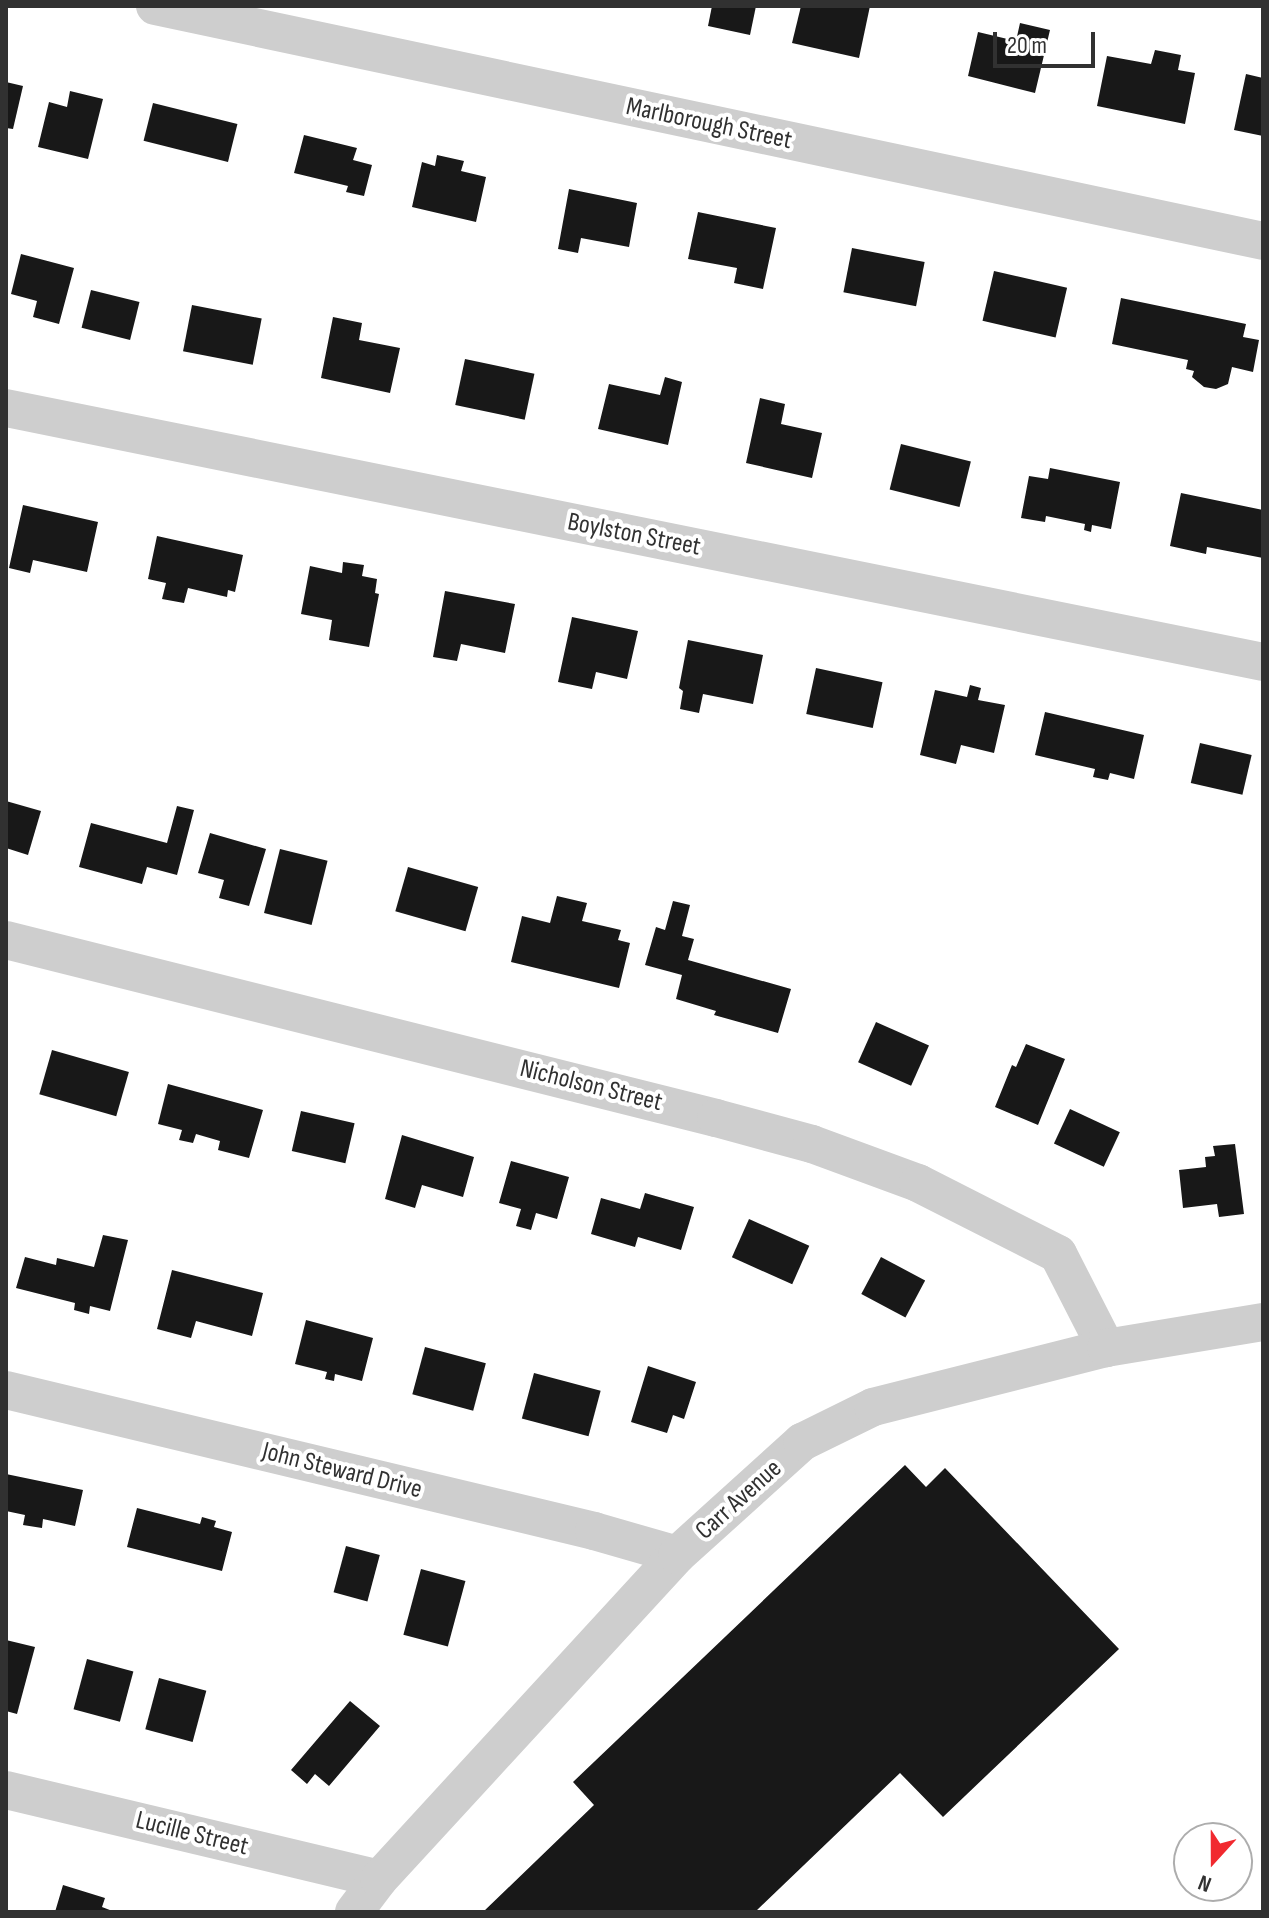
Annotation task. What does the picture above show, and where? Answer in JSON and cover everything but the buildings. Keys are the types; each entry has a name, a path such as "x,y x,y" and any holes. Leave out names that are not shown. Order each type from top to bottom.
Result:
{"street":[{"name":"Marlborough Street","path":"155,6 1263,241"},
{"name":"Boylston Street","path":"6,408 1263,662"},
{"name":"Nicholson Street","path":"6,940 716,1118 812,1144 918,1183 1058,1254 1106,1348"},
{"name":"Carr Avenue","path":"354,1912 379,1879 677,1555 802,1442 873,1407 1106,1348 1263,1322"},
{"name":"John Steward Drive","path":"6,1390 594,1531 677,1555"},
{"name":"Lucille Street","path":"6,1790 379,1879"}]}
